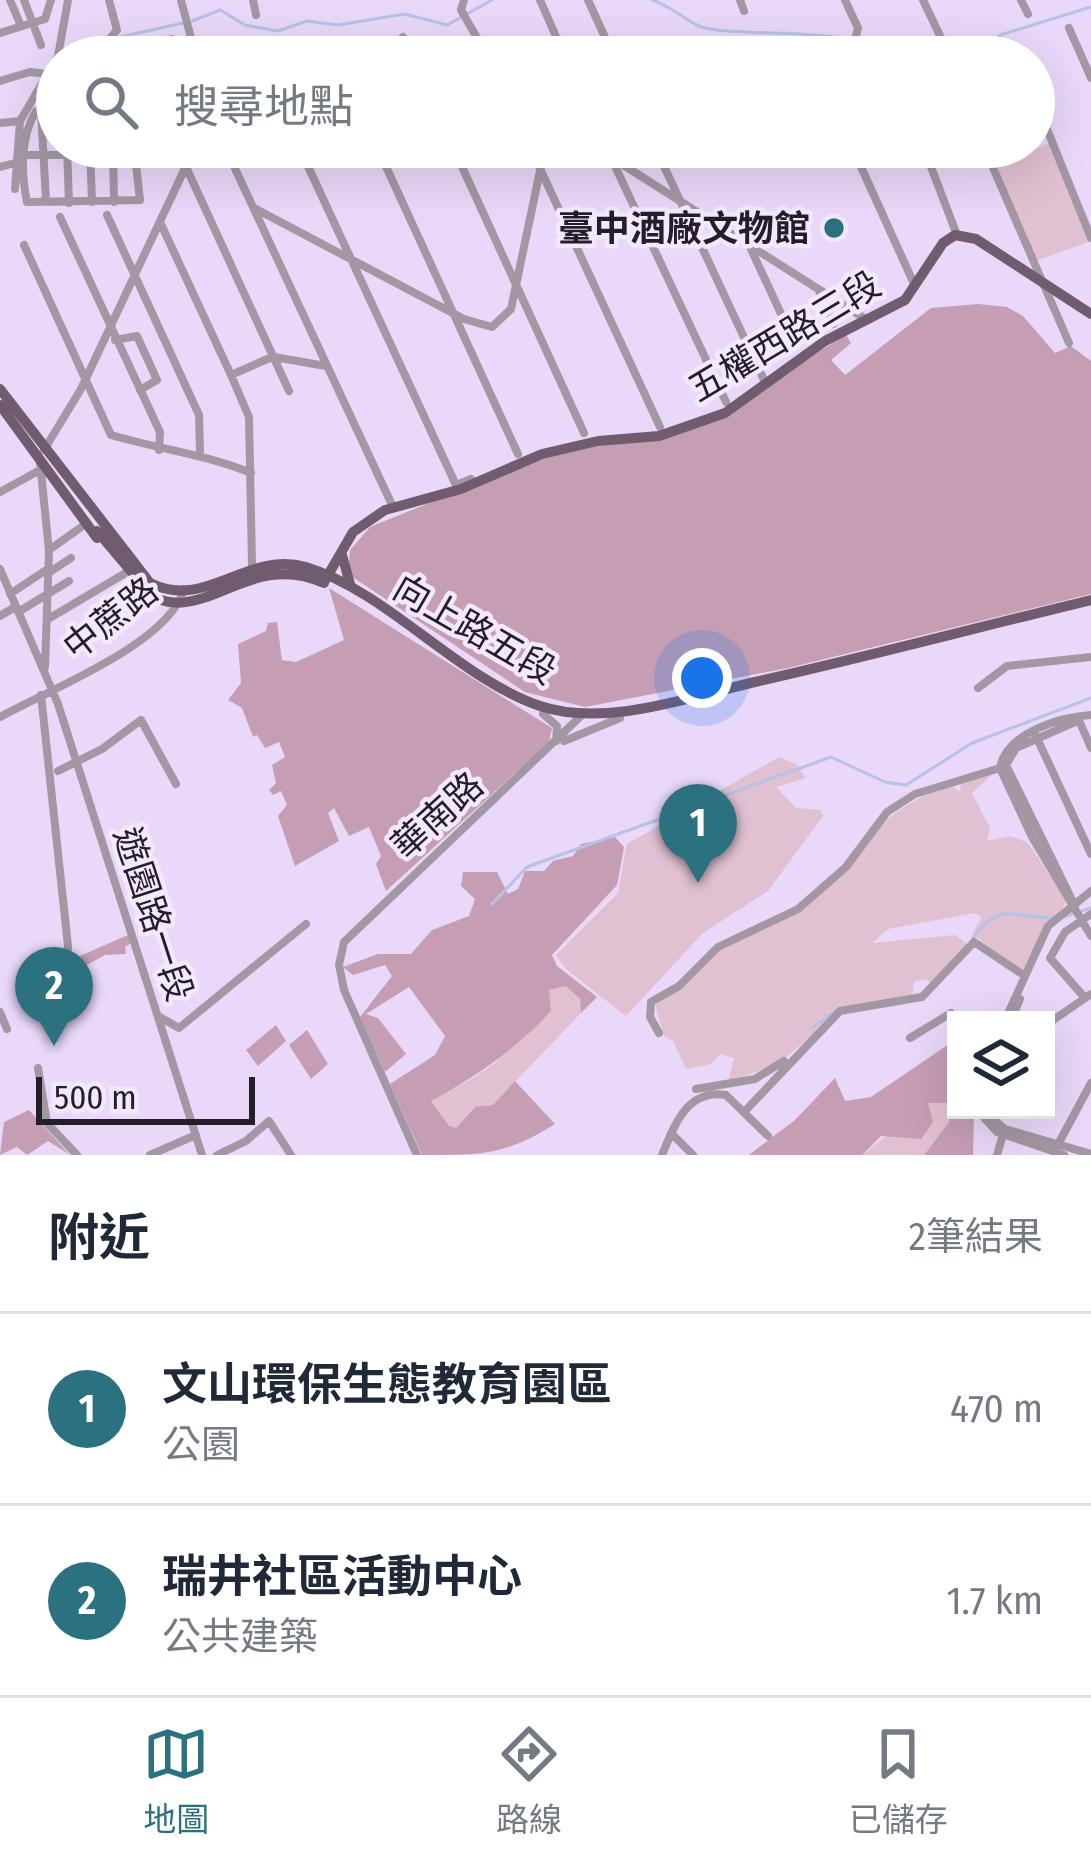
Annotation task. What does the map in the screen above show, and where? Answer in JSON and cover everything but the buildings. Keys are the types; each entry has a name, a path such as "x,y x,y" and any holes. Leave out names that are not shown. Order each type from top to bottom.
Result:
{"main road":[{"name":"五權西路三段","path":"327,578 362,524 394,508 561,449 659,436 709,420 826,341 903,302 943,243 957,235"},
{"path":"957,235 974,238 1091,314"},
{"path":"1022,268 1034,261"},
{"path":"1056,310 1068,300"},
{"path":"0,387 124,574 147,595 179,600"},
{"path":"0,402 44,450"},
{"path":"53,473 132,578 156,594 179,600"},
{"path":"315,566 340,554 350,584"},
{"name":"向上路五段","path":"179,600 252,564 285,560 315,566 521,703 582,716 800,678 1091,603"},
{"name":"向上路五段","path":"179,600 262,570 305,571 327,578"}],"street":[{"path":"24,0 26,25"},
{"path":"0,33 44,19 51,0"},
{"path":"62,36 68,0"},
{"path":"109,0 117,30 112,36"},
{"path":"181,0 191,36"},
{"path":"253,0 256,15"},
{"path":"464,0 463,13 478,36"},
{"path":"540,0 556,36"},
{"path":"588,0 604,36"},
{"path":"740,0 745,11"},
{"path":"845,0 855,20 854,36"},
{"path":"923,0 940,36"},
{"path":"1021,0 1028,14"},
{"path":"5,1 36,38"},
{"path":"1069,28 1091,78"},
{"path":"0,81 36,73"},
{"path":"15,189 20,121 36,93"},
{"path":"36,115 28,124 24,155 27,202 140,200 137,168"},
{"path":"0,123 20,121"},
{"path":"1055,150 1091,238"},
{"path":"24,155 36,156"},
{"path":"0,167 15,164"},
{"path":"44,168 46,201"},
{"path":"68,168 69,203"},
{"path":"91,168 92,202"},
{"path":"113,168 114,202"},
{"path":"44,450 159,234 184,168"},
{"path":"186,168 289,391"},
{"path":"235,168 394,508"},
{"path":"309,168 456,485 494,475"},
{"path":"387,168 518,454"},
{"path":"463,168 584,433"},
{"path":"540,168 660,427"},
{"path":"511,309 540,168"},
{"path":"616,168 726,403"},
{"path":"628,168 868,320"},
{"path":"664,168 763,378"},
{"path":"862,168 915,286"},
{"path":"931,168 957,235"},
{"path":"993,168 1069,344"},
{"path":"622,181 634,172"},
{"path":"656,185 668,176"},
{"path":"178,183 193,181"},
{"path":"533,194 550,190"},
{"path":"254,208 472,322 494,326 511,309 526,304"},
{"path":"691,225 701,214"},
{"path":"107,215 199,415 200,452"},
{"path":"60,217 160,432 159,450"},
{"path":"264,228 274,218"},
{"path":"159,234 249,417 252,564"},
{"path":"332,248 342,238"},
{"path":"24,245 83,384 92,392 111,435 159,450 200,452 250,473"},
{"path":"750,246 795,344"},
{"path":"505,260 523,257"},
{"path":"760,268 771,260"},
{"path":"129,261 140,263"},
{"path":"360,277 370,268"},
{"path":"129,286 141,287"},
{"path":"428,299 438,298 443,290"},
{"path":"818,290 833,324"},
{"path":"828,312 838,302"},
{"path":"102,309 117,312"},
{"path":"462,331 472,322"},
{"path":"104,340 137,336 157,380 140,390"},
{"path":"231,375 272,357 326,366"},
{"path":"78,364 92,365"},
{"path":"0,492 53,473 46,532 49,593 44,668"},
{"path":"49,551 87,524"},
{"path":"10,594 71,558"},
{"name":"遊園路一段","path":"0,568 54,690 202,1155"},
{"path":"48,619 124,574"},
{"path":"0,616 69,581"},
{"name":"中蔗路","path":"0,716 90,674 179,600"},
{"path":"978,688 1007,666 1091,657"},
{"path":"41,695 68,946 66,986"},
{"path":"543,714 557,726 556,743"},
{"name":"華南路","path":"418,1155 342,982 339,965 351,932 582,716"},
{"path":"1091,717 1007,748 1000,768 1070,908 1091,936"},
{"path":"543,755 576,734 620,718"},
{"path":"1078,719 1091,748"},
{"path":"58,772 146,721 176,784"},
{"path":"1035,735 1091,854"},
{"path":"1035,735 1011,752 1006,771 1070,908"},
{"path":"659,1033 650,1017 651,1002 679,986 718,947 798,909 846,867 882,816 915,794 1000,768"},
{"path":"1014,1011 1048,926 1091,893"},
{"path":"1016,1011 1070,908"},
{"path":"1055,1019 1088,996 1050,958 1065,932 1091,914"},
{"path":"158,1016 178,1028 306,924"},
{"path":"696,1089 754,1079 795,1053 840,1011 922,997 974,942 1025,976"},
{"path":"0,1012 7,1029"},
{"path":"910,1038 947,1015"},
{"path":"745,1111 781,1076 795,1053"},
{"path":"38,1068 47,1123 77,1155"},
{"path":"1058,1151 1091,1083"},
{"path":"662,1155 687,1107 704,1094 722,1093 768,1136"},
{"path":"990,1119 1004,1132 1058,1151 1091,1154"},
{"path":"217,1155 246,1141 268,1121 291,1155"},
{"path":"997,1155 1004,1132"},
{"path":"671,1133 693,1155"},
{"path":"150,1155 196,1136"}],"shaded area":[{"path":"1055,150 1091,241 1035,261 993,168 1055,168"},
{"path":"1007,307 1023,316 1055,353 1071,346 1091,361 1091,594 788,668 585,707 525,692 348,574 350,550 370,527 545,456 692,429 846,335 851,343 831,360 845,375 931,308"},
{"path":"329,588 552,728 549,742 386,891 376,864 381,856 369,827 349,836 334,808 328,813 339,841 295,866 278,816 287,805 281,791 273,795 269,790 276,783 272,765 285,757 279,742 265,748 257,735 253,737 242,708 228,700 241,683 238,644 266,631 268,623 277,622 282,660 296,662 344,640"},
{"path":"779,757 796,764 806,778 776,787 796,808 821,810 823,816 768,891 703,933 626,1016 566,969 556,955 618,893 627,844"},
{"path":"996,771 972,793 990,828 987,841 1011,836 1028,843 1067,901 1028,969 1022,972 972,934 982,917 975,913 888,929 872,943 955,935 968,945 933,985 926,979 914,982 912,998 840,1012 778,1064 728,1082 734,1058 720,1054 711,1064 686,1069 673,1041 664,1036 655,1004 716,952 799,909 903,808 953,787 961,792 960,785"},
{"path":"615,837 624,847 617,885 552,955 557,966 597,997 581,1013 580,999 566,986 549,990 551,1011 538,1025 495,1061 431,1101 449,1126 456,1128 475,1107 493,1105 515,1081 555,1124 493,1151 422,1155 390,1084 435,1055 445,1036 409,987 366,1014 378,1018 406,1054 385,1072 360,1017 392,976 385,965 353,975 343,967 378,954 411,954 432,930 469,916 475,899 461,886 463,872 497,872 508,894 518,889 525,871 544,871 553,861 573,856 581,844"},
{"path":"128,935 134,941 125,947 126,954 105,955 74,972 73,959"},
{"path":"566,986 580,999 581,1013 493,1105 474,1107 456,1128 449,1127 431,1100 502,1057 528,1028 549,990"},
{"path":"276,1025 286,1041 258,1066 246,1050"},
{"path":"307,1030 328,1064 311,1079 289,1045"},
{"path":"947,1045 947,1103 928,1103 933,1122 921,1139 881,1136 862,1155 749,1155 795,1120 835,1078 845,1101 871,1097"},
{"path":"947,1102 949,1122 924,1155 862,1155 928,1103"},
{"path":"29,1110 70,1155 48,1141 27,1155 17,1147 0,1155 4,1122"},
{"path":"974,1119 973,1155 924,1155 949,1122"}],"waterway":[{"path":"192,21 220,10 245,25 278,31 307,21 338,25 405,14 447,25 492,0"},
{"path":"652,0 710,29 815,36"},
{"path":"999,36 1091,7"},
{"path":"124,36 183,23"},
{"path":"492,904 527,867 831,757 885,782 906,785 972,743 1091,698"},
{"path":"1063,917 1091,908"},
{"path":"973,938 1000,915 1054,918"},
{"path":"813,1027 840,1008"}],"place":[{"name":"臺中酒廠文物館","path":"834,228"},
{"name":"文山環保生態教育園區","path":"698,883"},
{"name":"瑞井社區活動中心","path":"54,1046"}]}
